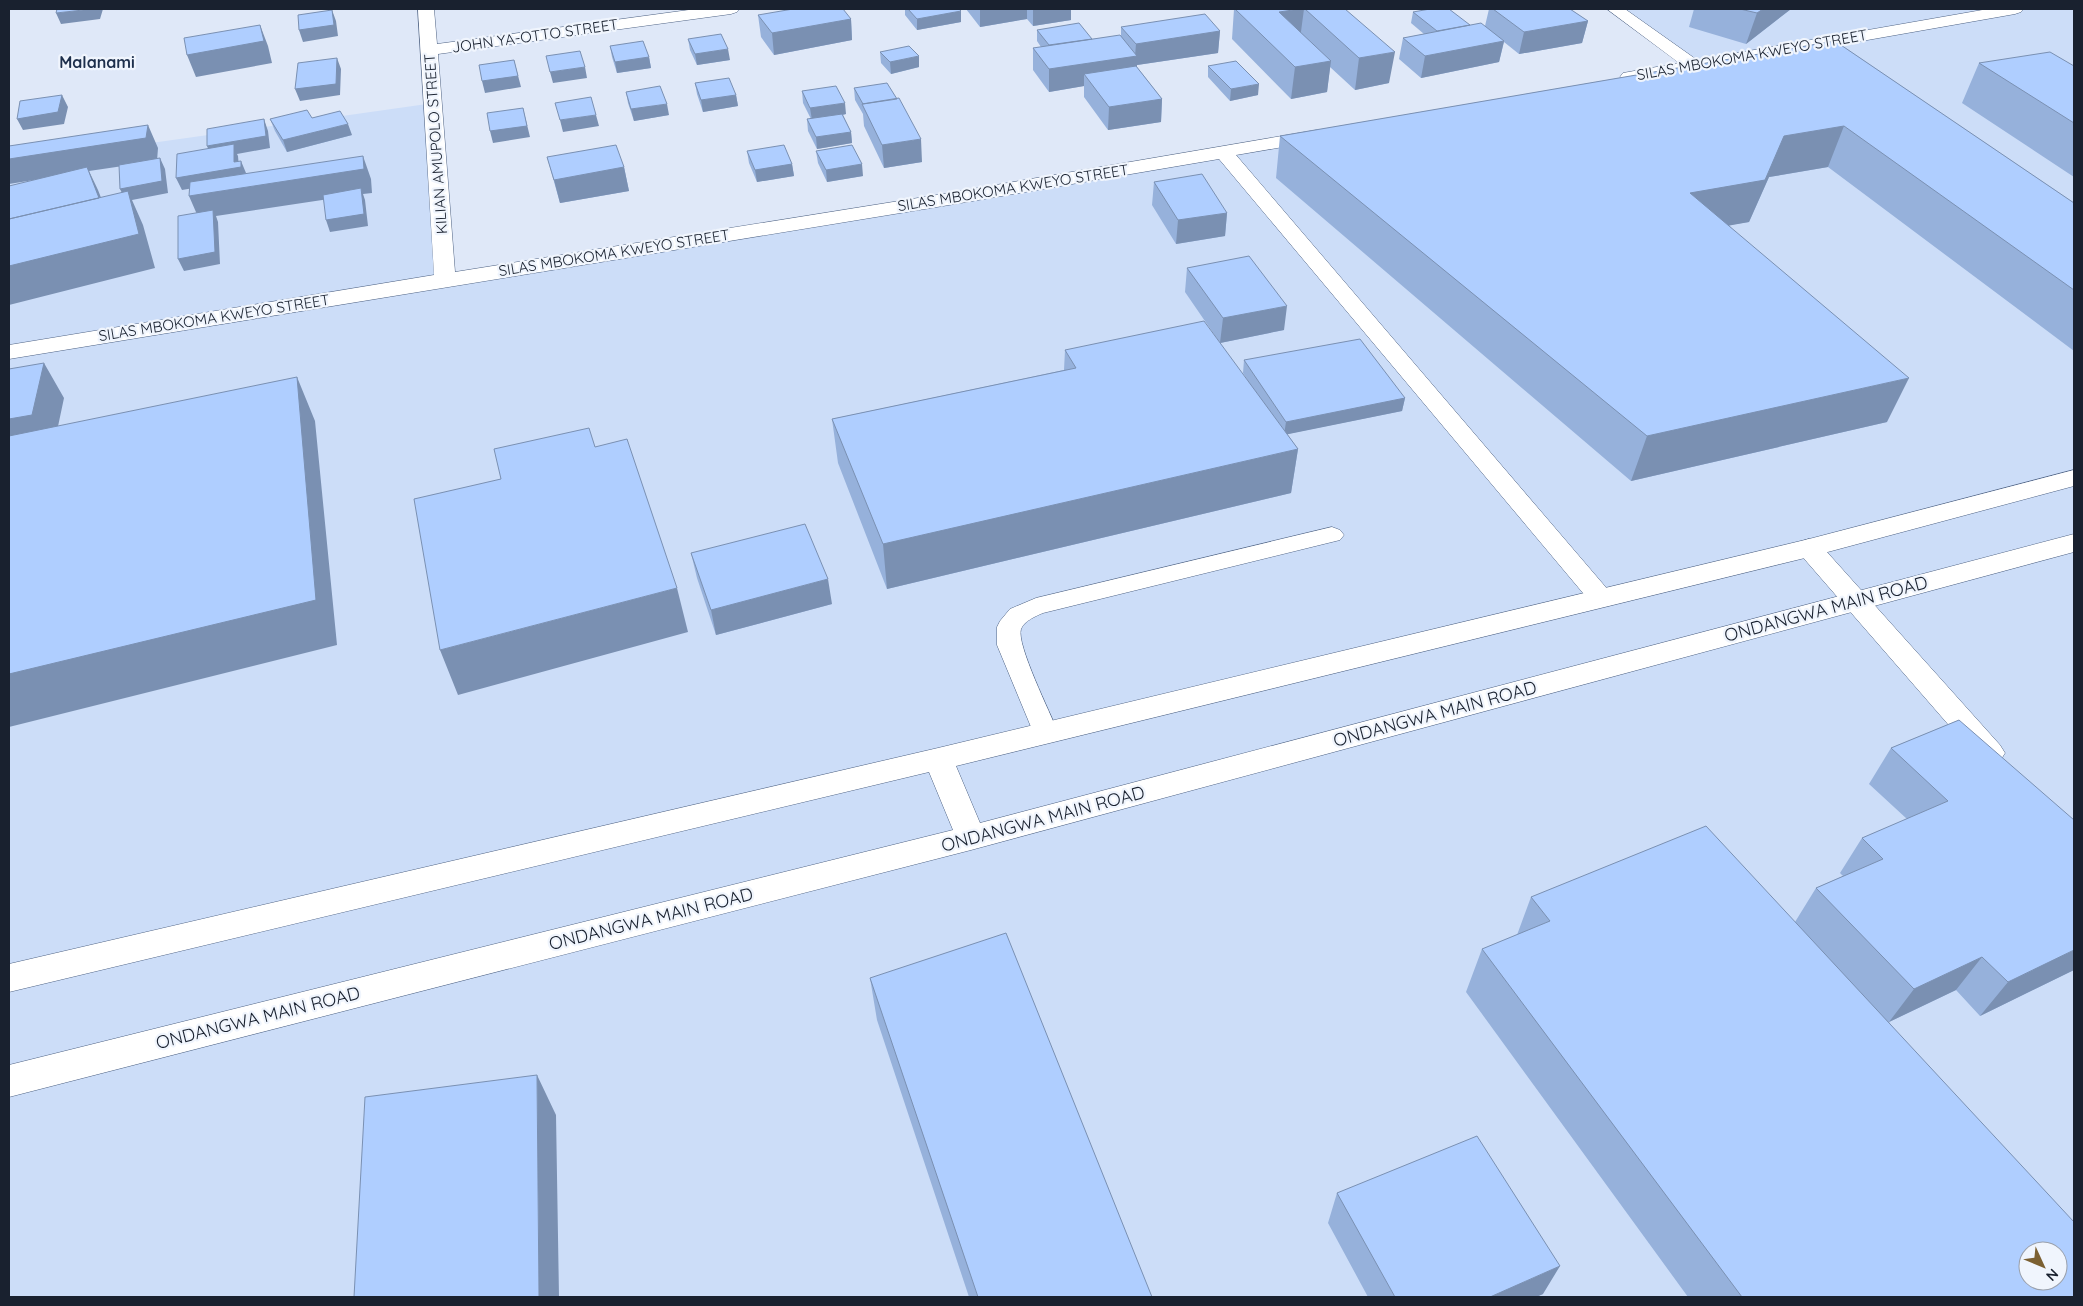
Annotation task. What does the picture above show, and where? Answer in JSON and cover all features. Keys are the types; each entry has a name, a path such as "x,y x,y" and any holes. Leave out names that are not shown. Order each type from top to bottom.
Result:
{"street":[{"name":"KILIAN AMUPOLO STREET","path":"426,9 445,280"},
{"name":"JOHN YA-OTTO STREET","path":"429,50 731,9"},
{"path":"1615,9 1694,65"},
{"name":"SILAS MBOKOMA KWEYO STREET","path":"1615,80 2016,9"},
{"name":"SILAS MBOKOMA KWEYO STREET","path":"9,352 1224,153 1332,133"},
{"path":"1224,153 1602,598"},
{"path":"9,978 938,759 1809,548 2074,478"},
{"name":"ONDANGWA MAIN ROAD","path":"9,1081 971,838 2074,543"},
{"path":"1809,548 1854,602 2008,773"},
{"path":"938,759 971,838"}],"lane":[{"path":"1045,732 1010,645 1009,627 1019,615 1036,606 1332,535"}],"shaded area":[{"path":"1615,9 2074,9 2074,1297 9,1297 9,163 434,103 445,279 1224,153 1693,65"}],"building":[{"path":"57,9 92,9 56,13"},
{"path":"793,9 843,9 851,19 772,33 758,15"},
{"path":"908,9 959,9 961,11 917,19"},
{"path":"1235,9 1300,9 1279,12 1331,61 1295,67"},
{"path":"1305,9 1345,9 1395,52 1359,58"},
{"path":"1430,9 1449,9 1470,25 1437,31 1413,12"},
{"path":"1493,9 1570,9 1588,21 1524,32"},
{"path":"1740,9 1763,9 1757,13"},
{"path":"332,10 334,25 299,30 298,15"},
{"path":"1205,14 1220,31 1136,44 1121,27"},
{"path":"1079,23 1092,39 1049,45 1037,30"},
{"path":"1481,23 1504,41 1425,56 1403,38"},
{"path":"260,25 264,41 187,55 184,38"},
{"path":"721,34 728,49 695,54 688,39"},
{"path":"1120,35 1137,56 1049,69 1033,48"},
{"path":"643,41 649,57 615,62 610,46"},
{"path":"1835,41 2074,203 2074,290 1844,126 1784,136 1765,180 1690,193 1909,378 1647,436 1280,136"},
{"path":"909,46 919,56 890,62 880,52"},
{"path":"580,51 585,67 550,72 546,56"},
{"path":"2050,52 2074,66 2074,123 1979,63"},
{"path":"337,58 336,84 295,89 298,63"},
{"path":"514,60 518,76 482,81 479,65"},
{"path":"1236,61 1259,84 1231,89 1208,66"},
{"path":"1136,66 1162,99 1109,107 1084,74"},
{"path":"729,78 736,95 701,100 695,83"},
{"path":"887,83 897,99 863,104 854,88"},
{"path":"660,86 667,104 631,109 626,92"},
{"path":"836,86 845,103 810,108 802,91"},
{"path":"62,95 58,112 17,119 20,101"},
{"path":"591,97 596,115 560,120 555,103"},
{"path":"899,98 921,139 882,145 862,104"},
{"path":"523,108 527,126 490,131 487,113"},
{"path":"307,110 312,118 340,111 348,124 283,140 270,119"},
{"path":"842,114 851,132 816,137 807,119"},
{"path":"264,119 266,136 207,146 207,129"},
{"path":"148,125 146,138 9,159 9,146"},
{"path":"234,144 234,162 241,161 241,167 176,178 177,154"},
{"path":"616,145 624,167 554,180 547,157"},
{"path":"784,145 792,164 755,170 747,151"},
{"path":"852,145 862,164 826,170 816,151"},
{"path":"363,156 364,169 189,196 190,182"},
{"path":"160,158 162,181 120,189 119,165"},
{"path":"87,167 99,198 9,219 9,186"},
{"path":"1202,174 1227,213 1178,220 1154,182"},
{"path":"361,188 364,214 326,220 323,195"},
{"path":"128,191 139,234 9,266 9,219"},
{"path":"213,210 215,252 178,259 178,216"},
{"path":"1249,256 1287,306 1223,318 1187,268"},
{"path":"1204,321 1298,449 883,544 832,419 1076,368 1065,350"},
{"path":"1360,339 1405,398 1286,422 1244,360"},
{"path":"44,363 32,415 9,419 9,369"},
{"path":"297,377 316,600 9,674 9,436"},
{"path":"589,428 595,447 627,439 677,588 440,650 414,499 501,479 494,449"},
{"path":"805,524 828,579 711,610 691,553"},
{"path":"1959,720 2074,820 2074,950 2008,982 1982,957 1914,989 1816,888 1883,859 1862,838 1948,801 1891,748"},
{"path":"1706,826 2074,1222 2074,1297 1742,1297 1482,949 1550,921 1531,897"},
{"path":"1006,933 1152,1297 978,1297 870,978"},
{"path":"537,1075 539,1297 354,1297 365,1097"},
{"path":"1477,1136 1560,1266 1490,1297 1395,1297 1337,1193"}],"district":[{"name":"Malanami","path":"97,62"}]}
